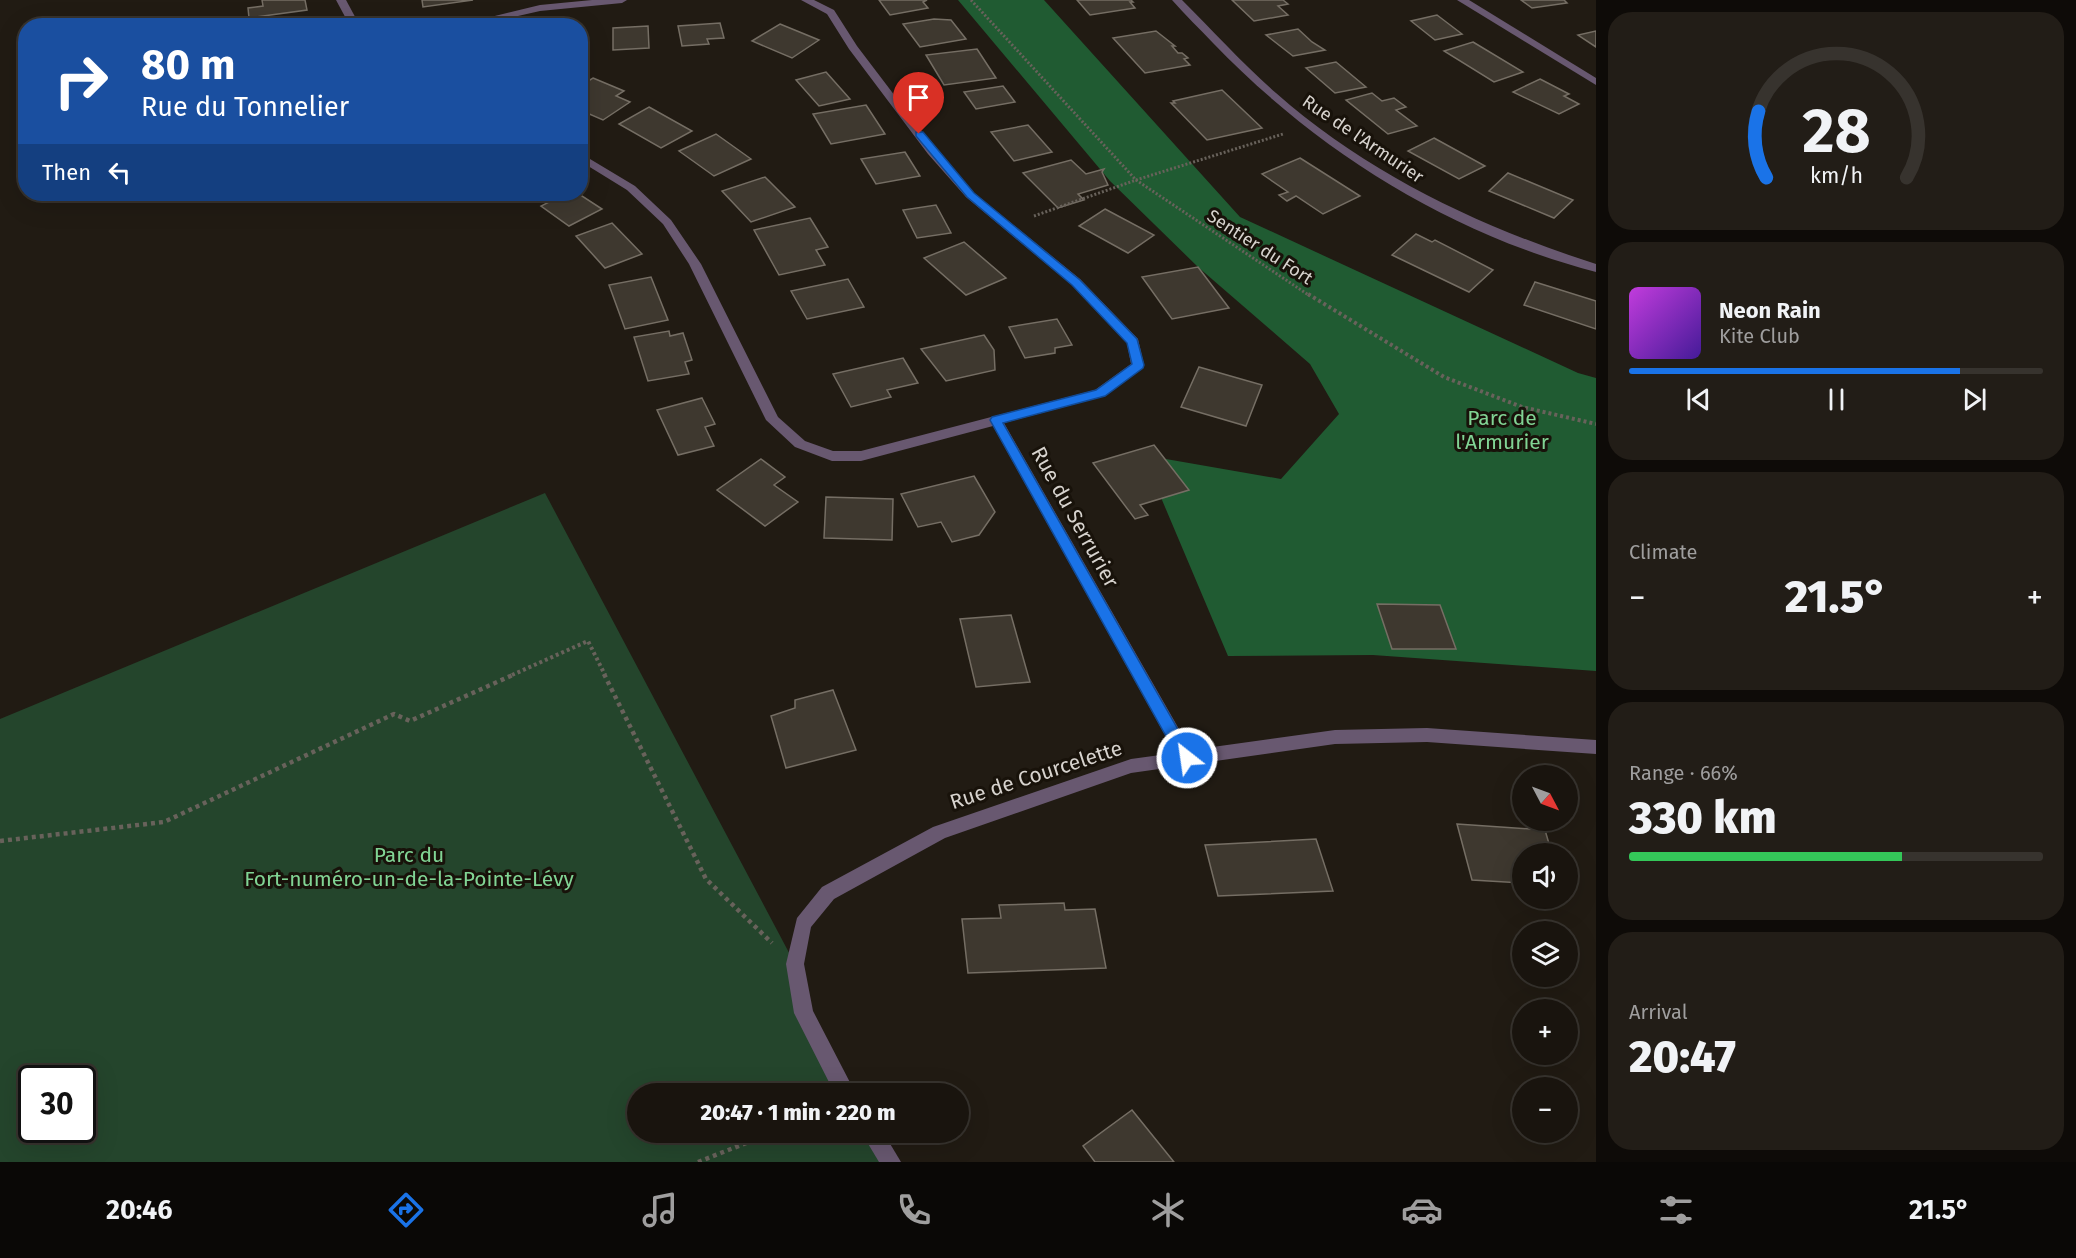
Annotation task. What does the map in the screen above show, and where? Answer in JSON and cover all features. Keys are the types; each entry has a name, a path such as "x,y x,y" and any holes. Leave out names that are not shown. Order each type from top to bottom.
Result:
{"street":[{"path":"341,0 351,18"},
{"path":"495,18 540,8 622,0"},
{"path":"588,161 631,188 667,222 695,264 773,420 800,444 832,456 861,456 1100,393 1138,365 1133,342 1076,282 970,195 932,152 853,46 831,12 806,0"},
{"name":"Rue de l'Armurier","path":"1178,0 1273,96 1310,126 1366,165 1428,202 1527,244 1596,268"},
{"path":"1462,0 1596,82"},
{"name":"Rue du Serrurier","path":"996,420 1187,758"},
{"name":"Rue de Courcelette","path":"795,964 803,924 828,893 939,832 1131,766 1335,737 1427,735 1596,747"},
{"path":"795,964 804,1013 840,1083"},
{"path":"878,1143 891,1162"}],"path":[{"name":"Sentier du Fort","path":"970,0 1136,180 1333,311 1444,377 1522,407 1596,424"},
{"path":"1006,226 1136,180 1310,126"},
{"path":"0,842 164,822 394,714 410,721 588,641 706,879 795,964"},
{"path":"698,1162 746,1143"}],"green space":[{"name":"Parc de l'Armurier","path":"958,0 1044,0 1240,217 1578,373 1596,378 1596,671 1373,655 1228,656 1143,455 1281,479 1339,414 1310,364 1198,267 1110,181"},
{"name":"Parc du Fort-numéro-un-de-la-Pointe-Lévy","path":"545,493 795,964 804,1013 841,1083 627,1083 627,1143 878,1143 891,1162 0,1162 0,719"}],"building":[{"path":"262,0 305,0 307,10 249,18 248,8 263,6"},
{"path":"422,0 473,0 423,7"},
{"path":"879,0 927,0 923,2 928,8 890,15"},
{"path":"1077,0 1131,0 1135,8 1090,15"},
{"path":"1232,0 1283,0 1288,4 1278,6 1288,15 1254,21"},
{"path":"1521,0 1564,0 1567,3 1532,8"},
{"path":"1437,15 1462,34 1435,40 1411,21"},
{"path":"934,19 951,20 966,39 920,47 903,24"},
{"path":"720,23 724,38 707,39 709,44 682,46 678,26"},
{"path":"780,24 819,40 792,58 752,41"},
{"path":"648,26 649,48 613,50 613,28"},
{"path":"1298,29 1325,50 1293,56 1266,35"},
{"path":"1156,31 1175,46 1172,46 1178,53 1188,58 1184,59 1190,65 1145,73 1113,38"},
{"path":"1596,31 1596,47 1578,35"},
{"path":"1473,42 1523,72 1494,82 1444,51"},
{"path":"977,49 996,78 944,85 926,55"},
{"path":"1336,62 1366,87 1335,93 1306,68"},
{"path":"826,72 850,99 819,106 796,80"},
{"path":"593,78 624,91 616,96 630,102 603,120 588,113 588,81"},
{"path":"1540,79 1569,94 1564,96 1579,104 1559,114 1513,92"},
{"path":"1003,86 1015,102 976,109 964,92"},
{"path":"1222,90 1262,128 1207,140 1171,103"},
{"path":"1372,93 1382,101 1394,98 1406,107 1396,110 1417,126 1388,134 1346,100"},
{"path":"866,105 885,134 831,144 813,114"},
{"path":"649,107 692,131 661,148 619,124"},
{"path":"1028,125 1052,152 1014,161 991,132"},
{"path":"716,134 751,159 714,176 679,151"},
{"path":"1434,138 1485,166 1459,179 1408,151"},
{"path":"905,152 920,176 876,184 861,159"},
{"path":"1300,158 1360,196 1323,214 1296,196 1287,201 1279,195 1288,192 1262,174"},
{"path":"1071,160 1086,174 1104,169 1102,172 1108,185 1078,194 1084,200 1058,208 1023,173"},
{"path":"1508,173 1573,200 1554,218 1489,191"},
{"path":"765,177 795,207 751,222 722,191"},
{"path":"588,200 602,209 569,226 541,206 551,201"},
{"path":"936,205 951,233 917,238 903,210"},
{"path":"1105,209 1154,235 1128,253 1079,226"},
{"path":"810,218 828,247 816,250 825,265 779,275 754,230"},
{"path":"612,223 642,254 605,268 576,236"},
{"path":"1416,234 1432,242 1435,240 1493,270 1469,292 1392,255"},
{"path":"964,242 1006,278 966,295 924,258"},
{"path":"1198,267 1229,308 1172,319 1142,277"},
{"path":"651,277 668,320 625,329 609,285"},
{"path":"848,279 864,307 807,319 791,291"},
{"path":"1535,282 1596,301 1596,329 1524,305"},
{"path":"1057,319 1072,345 1055,348 1055,353 1025,358 1009,327"},
{"path":"669,331 670,336 683,333 692,360 685,362 689,374 648,381 634,337"},
{"path":"984,335 994,350 995,370 946,381 921,349"},
{"path":"903,358 918,383 887,390 891,397 851,407 833,374"},
{"path":"1199,367 1262,385 1246,426 1181,407"},
{"path":"702,398 715,424 705,427 714,446 678,455 657,410"},
{"path":"1154,445 1189,490 1140,505 1148,515 1135,519 1093,463"},
{"path":"761,459 785,477 774,485 798,502 765,526 717,490"},
{"path":"974,476 995,512 979,535 952,542 941,522 918,527 901,494"},
{"path":"826,497 893,499 892,540 824,538"},
{"path":"1377,604 1440,605 1456,649 1392,649"},
{"path":"1011,615 1030,682 976,687 960,619"},
{"path":"833,690 856,750 786,768 771,716 795,708 795,700"},
{"path":"1457,824 1512,828 1512,831 1545,831 1549,843 1512,843 1512,882 1472,880"},
{"path":"1316,839 1333,891 1218,896 1205,845"},
{"path":"1064,903 1065,910 1095,909 1106,968 968,973 962,919 1001,918 999,905"},
{"path":"1132,1110 1174,1162 1095,1162 1083,1146"}],"route":[{"path":"919,134 970,195 1076,282 1133,342 1138,365 1100,393 996,420 1187,758"}]}
